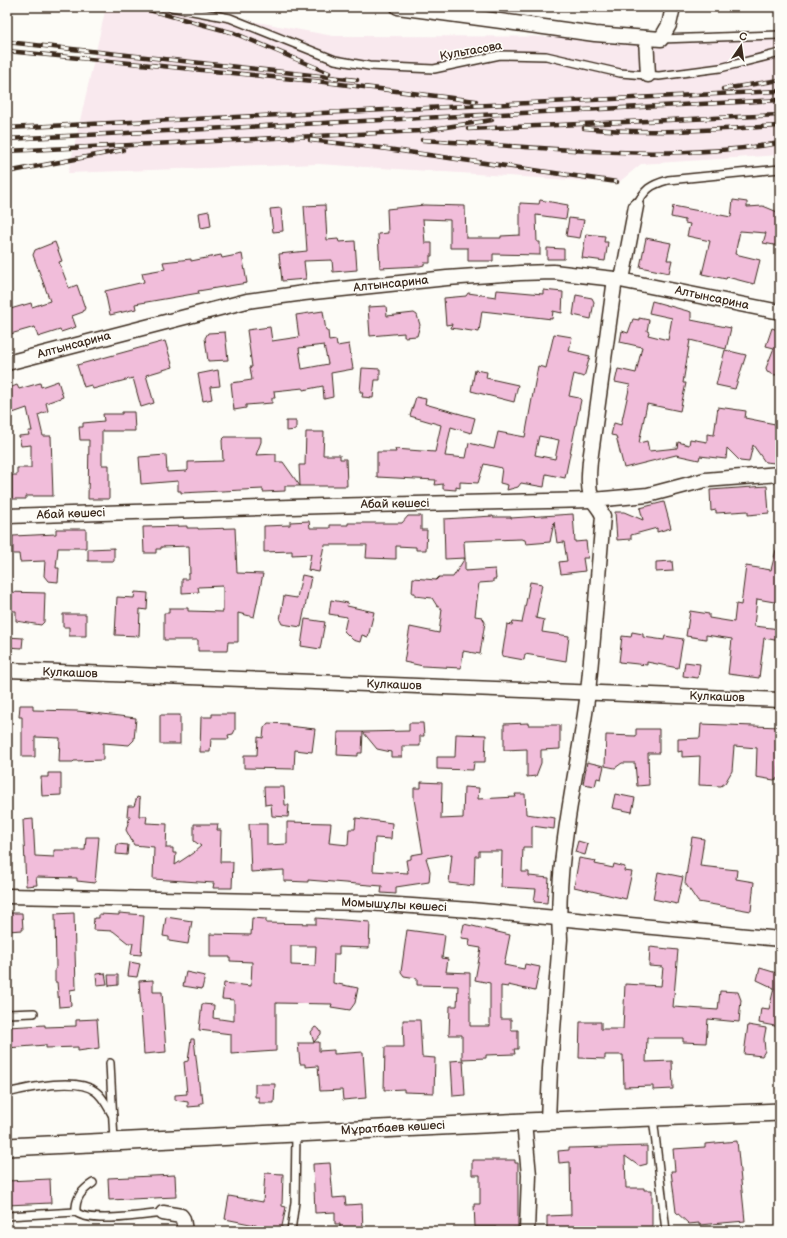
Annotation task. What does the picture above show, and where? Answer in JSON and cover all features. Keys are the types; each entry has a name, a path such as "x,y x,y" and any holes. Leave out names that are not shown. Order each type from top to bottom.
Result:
{"street":[{"path":"398,7 595,34 661,39 669,25 673,7"},
{"path":"646,38 648,75"},
{"path":"548,1121 550,1069 560,939 559,918 565,831 588,692 603,516 599,506 593,500 589,482 590,462 618,280 636,206"},
{"name":"Алтынсарина","path":"7,363 247,301 447,278 520,273 553,272 618,280 780,312"},
{"name":"Абай көшесі","path":"7,516 316,506 593,500 648,496 705,480 780,474"},
{"name":"Кулкашов","path":"7,670 780,700"},
{"name":"Момышұлы көшесі","path":"7,896 368,903 559,918 780,939"},
{"name":"Мұратбаев көшесі","path":"7,1147 296,1132 780,1112"},
{"path":"524,1122 529,1175 527,1231"},
{"path":"163,1213 181,1216 185,1231"}],"lane":[{"name":"Культасова","path":"171,7 230,18 335,60 369,66 434,69 500,55 546,56 620,73 659,76 720,68 780,53"},
{"path":"661,39 780,35"},
{"path":"636,206 643,193 653,184 668,180 780,169"},
{"path":"7,1014 34,1013"},
{"path":"110,1063 114,1142"},
{"path":"7,1093 29,1088 60,1085 85,1086 95,1091 113,1116"},
{"path":"653,1117 666,1231"},
{"path":"292,1231 295,1202 296,1132"},
{"path":"76,1212 77,1200 81,1192 93,1183"},
{"path":"7,1216 76,1212 79,1215 95,1218 163,1213"}],"shaded area":[{"path":"106,7 176,7 333,36 780,37 780,155 641,164 618,183 318,164 68,173"}],"building":[{"path":"540,200 568,205 566,219 536,215 537,242 540,242 540,255 493,254 493,261 468,261 468,248 450,248 450,220 423,219 425,243 432,243 432,256 430,256 430,263 424,263 424,265 420,266 380,268 378,234 388,233 387,209 424,205 465,206 466,238 501,238 501,236 520,235 520,203 539,204"},
{"path":"733,200 747,202 747,207 763,206 780,213 780,246 763,243 766,233 740,231 735,254 760,260 754,284 727,277 726,279 702,274 710,241 687,236 690,224 685,223 685,220 671,217 673,206 731,217"},
{"path":"325,205 327,240 338,239 339,242 355,241 357,270 333,272 332,260 304,261 306,279 282,281 279,254 307,251 304,206"},
{"path":"281,208 283,231 273,232 270,209"},
{"path":"209,211 211,226 201,228 199,213"},
{"path":"569,218 584,220 580,238 566,236"},
{"path":"586,234 605,236 604,242 608,242 605,261 582,258"},
{"path":"646,238 671,243 667,260 672,260 669,273 640,267"},
{"path":"55,242 62,261 59,262 69,288 77,285 85,308 83,312 72,316 76,327 38,337 35,327 7,335 7,310 31,303 32,307 50,301 33,255 35,250"},
{"path":"547,248 564,249 564,259 547,259"},
{"path":"242,254 247,283 135,304 136,309 110,315 105,291 144,282 142,273 165,269 163,262 191,259 191,261 221,255 222,258"},
{"path":"497,290 543,294 543,290 563,292 562,313 553,311 552,319 482,311 479,332 451,328 452,324 446,325 444,298 466,296 468,293 496,297"},
{"path":"576,295 592,298 594,302 591,319 573,315"},
{"path":"652,301 691,312 691,320 731,328 726,349 690,340 683,383 686,383 680,411 647,404 639,443 647,441 649,451 677,448 678,442 689,445 690,439 707,442 707,434 714,435 718,407 746,411 745,418 780,425 780,460 776,459 775,463 765,462 753,445 749,462 740,461 727,448 726,459 700,456 699,460 676,455 624,468 616,436 611,435 614,423 621,425 630,385 615,382 618,369 636,373 642,347 620,342 622,331 628,333 633,319 639,320 639,318 649,320 647,331 649,332 648,335 668,340 672,318 649,313"},
{"path":"386,306 387,316 414,313 417,315 420,325 417,336 404,337 404,333 370,336 368,307"},
{"path":"323,311 329,341 336,340 337,346 349,344 353,369 331,373 333,397 324,399 323,386 303,390 303,388 274,391 275,398 272,398 272,403 246,405 246,408 234,410 231,383 252,380 250,367 252,367 247,330 270,327 272,341 299,337 296,315","holes":["324,345 328,364 302,369 299,348"]},
{"path":"772,328 780,331 780,374 775,375 767,372 766,368 774,348 766,346"},
{"path":"225,332 228,360 208,361 205,338 208,333"},
{"path":"554,334 572,337 569,351 590,356 584,377 574,374 569,396 579,398 581,400 565,478 546,474 544,487 521,483 518,487 507,490 508,485 500,483 502,468 484,464 478,483 460,482 460,488 456,487 456,490 443,489 443,484 435,485 436,480 377,477 377,452 396,452 395,449 435,452 441,425 410,416 416,397 426,399 425,404 475,418 471,433 451,427 445,456 466,458 469,443 494,449 498,432 525,437 538,366 546,368","holes":["539,436 559,440 555,459 535,455"]},
{"path":"165,341 173,367 146,375 154,403 141,407 133,378 93,389 91,385 84,387 77,365"},
{"path":"725,350 746,355 735,389 716,385"},
{"path":"362,368 380,369 380,380 375,380 373,398 362,397 363,392 360,392"},
{"path":"218,370 220,386 210,387 212,399 203,401 198,374"},
{"path":"475,370 487,372 486,378 518,385 514,402 471,391"},
{"path":"58,381 63,397 46,403 48,411 38,415 43,436 51,436 53,496 26,496 26,499 12,499 12,475 17,475 17,468 31,468 31,445 21,446 19,436 29,435 28,431 32,431 27,408 7,415 7,389 17,385 19,389 40,383 41,387"},
{"path":"122,412 134,412 135,431 102,431 102,465 109,465 109,499 88,499 89,440 80,440 79,427 83,427 83,423 104,421 103,414 122,414"},
{"path":"286,421 296,421 296,430 286,431"},
{"path":"306,432 324,432 323,455 340,455 340,459 346,459 347,486 300,486 299,465 305,465"},
{"path":"225,437 261,437 261,442 256,455 276,454 276,462 283,462 300,486 285,486 285,491 263,492 263,489 181,493 181,491 178,491 178,481 141,484 139,457 166,455 167,472 187,471 188,462 223,461 222,440"},
{"path":"767,486 769,513 748,515 748,511 716,513 716,510 711,511 710,490"},
{"path":"664,502 671,528 657,532 657,528 631,535 631,539 617,540 615,512 624,512 643,520 640,508"},
{"path":"573,514 575,542 586,541 588,558 583,558 585,571 561,574 559,562 567,561 564,542 557,543 554,522 550,542 526,544 525,540 521,539 465,541 465,558 445,559 444,519 493,516 511,518"},
{"path":"408,516 421,516 421,530 427,530 426,550 416,550 416,547 396,546 396,559 366,558 367,545 324,545 319,572 308,570 311,554 292,555 292,551 264,552 264,526 290,525 290,522 309,521 310,528 330,528 330,525 348,525 348,523 402,523"},
{"path":"187,526 187,528 198,529 235,528 237,573 263,574 254,617 238,613 238,642 228,642 227,651 198,651 198,640 164,640 164,613 169,613 169,608 188,608 188,611 223,612 223,586 198,587 199,592 182,593 182,579 188,579 188,574 190,574 189,546 161,547 161,549 156,549 156,553 144,553 143,527"},
{"path":"56,529 86,529 86,548 58,548 56,568 59,568 58,582 48,581 44,576 45,561 20,562 19,554 13,554 13,536 56,534"},
{"path":"114,548 114,561 88,561 88,549"},
{"path":"776,550 780,550 780,603 757,599 754,626 780,629 780,641 764,638 759,678 728,674 732,639 706,635 706,639 686,636 690,611 709,614 709,618 734,622 736,604 741,605 746,566 771,570"},
{"path":"465,558 465,571 495,569 496,579 493,579 493,582 479,583 475,616 482,617 485,622 480,654 463,651 461,668 423,666 404,662 410,627 439,633 442,609 437,606 432,598 415,596 415,593 412,593 413,578 436,580 439,577 453,577"},
{"path":"672,561 673,571 656,572 656,562"},
{"path":"302,575 311,577 301,627 282,624 280,620 284,596 297,598"},
{"path":"530,582 542,584 536,618 544,620 542,632 569,636 566,661 525,654 524,660 502,656 507,624 512,625 513,622 522,623"},
{"path":"7,592 45,593 44,622 41,625 16,621 16,611 7,611"},
{"path":"135,592 148,593 147,610 140,609 139,636 115,635 117,597 134,598"},
{"path":"331,600 348,603 347,606 374,612 368,637 362,635 360,642 353,640 344,631 347,617 329,614"},
{"path":"63,614 86,614 86,636 69,636 69,627 63,627"},
{"path":"305,619 325,622 320,649 301,646"},
{"path":"632,632 643,634 643,637 664,640 665,636 683,639 678,668 647,662 647,665 619,662 622,636 631,637"},
{"path":"7,637 23,638 22,648 7,647"},
{"path":"685,662 700,664 698,678 683,676"},
{"path":"20,705 33,705 33,710 77,711 136,718 134,740 129,745 103,743 103,760 59,762 60,738 35,737 35,757 22,757 22,717 19,717"},
{"path":"212,714 235,714 235,730 233,734 228,735 229,739 211,739 210,752 200,752 201,717 212,717"},
{"path":"160,715 180,715 180,744 160,744"},
{"path":"268,723 288,724 288,726 315,729 312,752 295,750 294,769 244,768 244,755 257,755 258,737 263,738 264,728"},
{"path":"409,723 423,723 424,736 420,736 420,746 402,746 402,757 391,757 391,752 377,749 363,732 409,731"},
{"path":"528,723 528,725 560,725 560,749 541,750 541,763 536,776 527,777 527,749 504,750 504,724"},
{"path":"701,724 780,727 779,778 774,780 756,777 757,748 734,746 732,771 725,783 721,786 699,785 700,756 682,757 682,751 678,752 678,739 700,738"},
{"path":"636,729 659,729 659,753 648,753 649,785 637,786 635,763 622,763 615,768 605,766 606,735 636,736"},
{"path":"338,732 363,732 362,753 358,753 358,756 337,755"},
{"path":"456,734 486,735 485,762 474,762 473,770 437,769 437,757 455,757"},
{"path":"587,762 604,766 601,779 597,778 595,786 583,784"},
{"path":"48,773 61,773 61,795 42,796 41,777 48,777"},
{"path":"421,782 442,783 441,819 463,818 464,787 479,788 478,799 516,797 515,794 525,794 526,814 555,818 554,829 532,826 532,847 523,847 522,872 529,872 529,876 549,878 547,903 534,902 536,889 501,887 502,851 479,851 479,856 475,856 474,886 449,883 452,854 426,858 430,871 429,882 396,887 396,894 381,893 382,886 308,880 308,882 284,881 284,870 251,872 249,824 267,824 267,845 287,844 287,822 331,823 329,843 348,845 349,829 355,829 356,818 392,823 391,839 375,838 373,871 408,873 406,860 411,859 411,855 423,853 414,799 414,788 421,788"},
{"path":"264,787 284,787 285,805 289,805 288,817 272,816 271,804 265,805"},
{"path":"615,794 635,798 632,812 612,808"},
{"path":"137,797 140,798 139,816 147,816 146,823 167,824 166,848 173,848 173,853 176,853 175,865 201,846 194,841 194,824 218,824 217,830 221,830 220,862 233,862 232,888 213,888 214,883 153,879 154,847 134,845 126,830 130,816 127,816 128,806 134,806"},
{"path":"33,819 35,856 54,857 54,850 85,850 86,837 99,837 95,883 77,881 77,878 36,877 37,885 26,886 23,820"},
{"path":"692,837 704,839 700,866 737,870 736,879 754,882 751,911 698,902 685,883"},
{"path":"578,841 588,844 585,855 575,852"},
{"path":"117,844 128,845 127,855 116,854"},
{"path":"579,858 596,861 595,864 613,868 614,864 625,867 624,871 632,872 626,899 574,887"},
{"path":"658,872 683,877 677,904 653,899"},
{"path":"7,913 22,913 23,930 7,931"},
{"path":"74,913 76,989 70,990 71,1006 59,1007 57,982 55,982 55,914"},
{"path":"119,913 144,915 141,955 131,954 133,943 128,943 113,931 93,930 94,918 99,918 99,914 119,915"},
{"path":"166,917 192,921 188,944 169,941 169,937 163,936"},
{"path":"252,918 266,919 266,923 316,924 316,918 370,922 369,948 339,947 339,954 334,954 333,983 358,988 355,1003 350,1010 331,1007 332,1004 276,1003 276,1051 231,1054 231,1034 199,1030 202,1004 214,1005 213,1018 234,1021 234,1000 222,999 224,983 251,986 252,962 230,961 230,957 210,957 210,934 251,935","holes":["291,946 316,946 315,966 291,965"]},
{"path":"464,924 510,935 504,965 524,969 525,964 540,967 535,991 508,985 508,987 501,986 501,1019 511,1019 511,1030 518,1030 518,1049 514,1049 515,1054 486,1055 486,1058 462,1059 462,1035 449,1035 450,1006 457,1006 458,986 417,985 417,978 404,976 401,972 407,930 445,935 442,958 448,959 446,972 470,973 470,1026 490,1026 490,983 475,980 481,948 469,946 470,939 461,938"},
{"path":"650,947 678,950 673,1007 718,1010 720,991 738,992 741,1000 739,1022 708,1019 706,1043 683,1042 683,1038 647,1038 646,1062 672,1061 673,1089 653,1090 653,1086 624,1087 623,1055 605,1055 605,1059 579,1058 580,1022 601,1022 601,1029 623,1029 625,984 661,986 663,967 649,966"},
{"path":"130,962 140,964 137,977 128,976"},
{"path":"760,968 780,974 780,1027 759,1023 761,1008 769,1009 774,988 757,980"},
{"path":"186,972 205,976 202,989 183,986"},
{"path":"105,973 107,984 97,985 96,974"},
{"path":"108,975 118,975 118,985 109,986"},
{"path":"153,980 153,992 162,992 166,1052 144,1054 139,981"},
{"path":"97,1019 99,1048 78,1051 78,1047 46,1048 46,1045 7,1048 7,1027 45,1025 45,1027 76,1026 76,1020"},
{"path":"403,1020 420,1020 422,1057 435,1058 434,1093 404,1092 404,1089 384,1090 385,1047 404,1047"},
{"path":"748,1025 766,1028 764,1039 765,1051 762,1056 744,1054"},
{"path":"315,1027 321,1032 314,1042 319,1042 319,1051 334,1050 334,1054 363,1052 366,1098 343,1100 342,1090 320,1091 318,1066 305,1067 305,1064 300,1064 298,1043 314,1043 311,1032"},
{"path":"191,1039 194,1039 200,1093 202,1093 203,1103 200,1103 200,1106 188,1107 188,1102 175,1100 175,1095 187,1094 184,1062 188,1061"},
{"path":"463,1060 465,1095 453,1096 451,1061"},
{"path":"255,1084 275,1084 274,1103 259,1103 259,1097 255,1097"},
{"path":"737,1141 745,1221 699,1225 699,1223 689,1224 676,1212 671,1171 675,1171 673,1149 705,1147 705,1144"},
{"path":"647,1146 647,1164 639,1166 625,1156 626,1188 644,1188 644,1190 652,1190 652,1231 547,1231 547,1216 571,1215 570,1162 559,1163 558,1151 569,1150 569,1148"},
{"path":"472,1160 515,1160 515,1163 518,1163 518,1228 513,1228 513,1231 496,1231 496,1227 475,1227 474,1204 480,1204 480,1175 472,1175"},
{"path":"330,1163 333,1198 345,1197 346,1205 362,1204 363,1231 340,1231 340,1224 335,1224 335,1212 315,1213 313,1164"},
{"path":"265,1173 283,1174 282,1206 286,1207 281,1231 258,1231 260,1226 225,1219 229,1196 263,1202"},
{"path":"175,1175 176,1197 109,1200 108,1178"},
{"path":"50,1179 51,1203 7,1205 7,1181"}],"railway":[{"path":"138,7 234,33 329,73"},
{"path":"7,42 357,80"},
{"path":"7,51 324,82 476,101"},
{"path":"723,89 780,80"},
{"path":"7,128 780,91"},
{"path":"7,139 780,100"},
{"path":"468,129 780,115"},
{"path":"7,151 420,131 492,120"},
{"path":"584,128 658,131 780,126"},
{"path":"310,140 380,148 617,182"},
{"path":"422,140 601,152 646,153 736,149 780,143"},
{"path":"7,172 123,150"}]}
